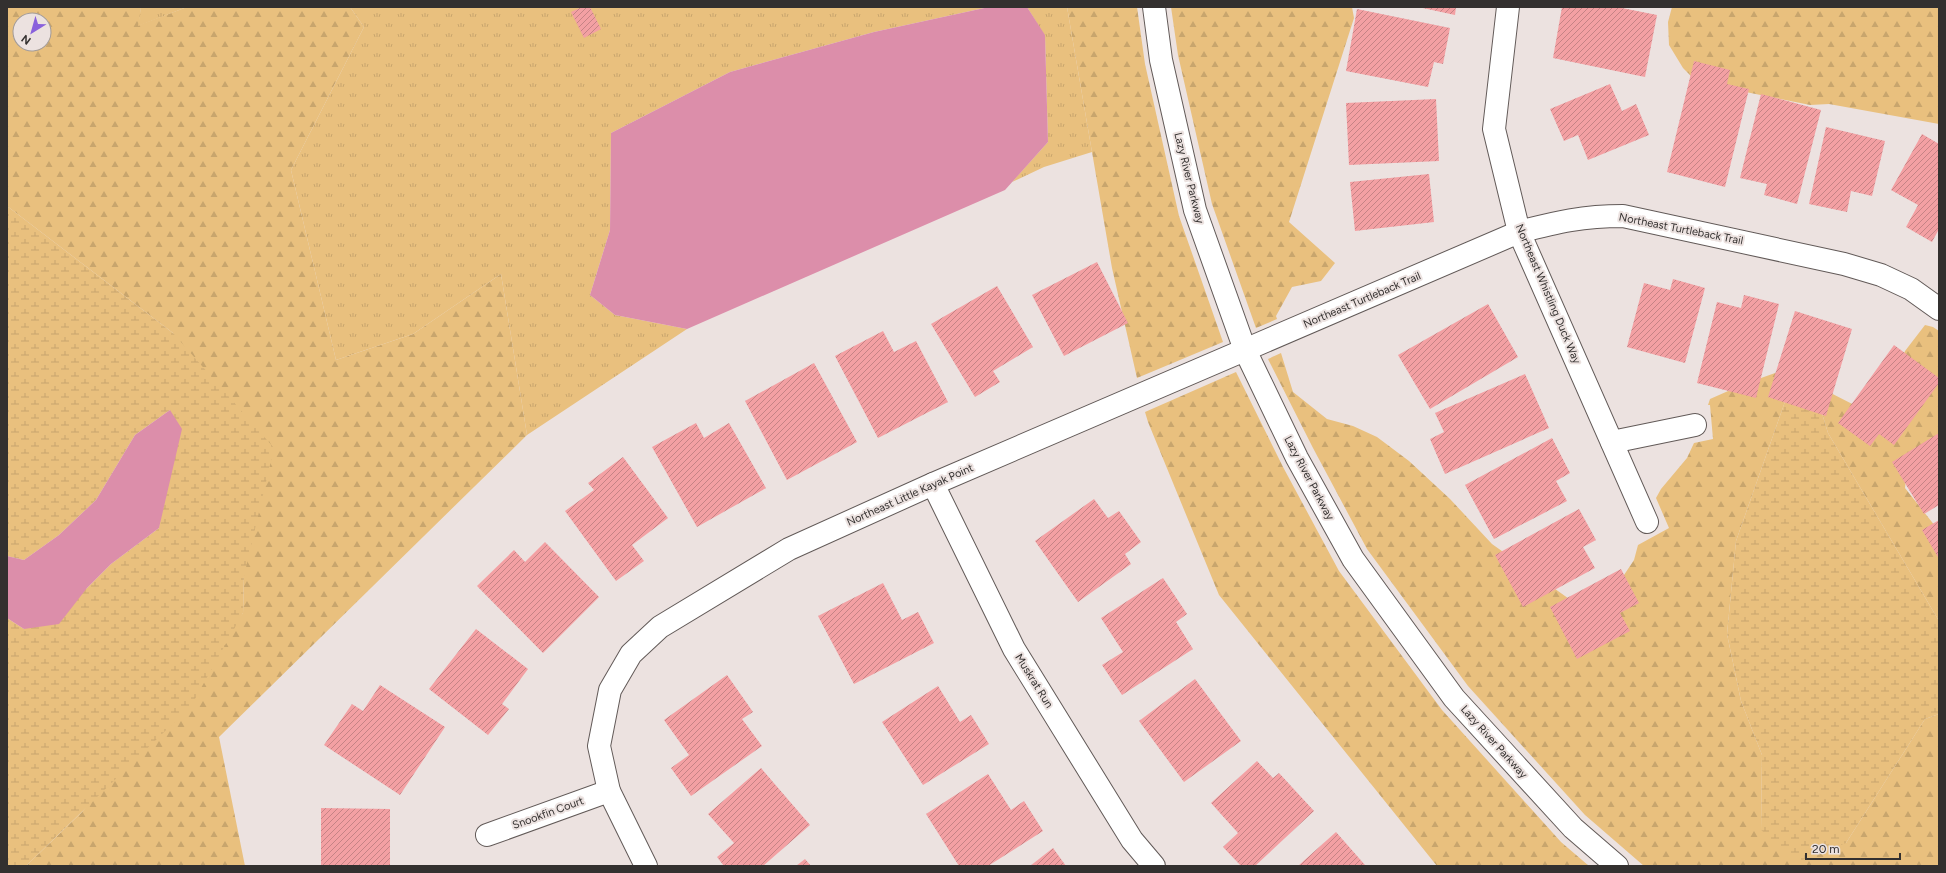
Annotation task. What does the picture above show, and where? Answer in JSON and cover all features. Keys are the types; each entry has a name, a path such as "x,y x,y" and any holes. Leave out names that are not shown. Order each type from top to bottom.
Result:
{"street":[{"name":"Lazy River Parkway","path":"1154,7 1162,60 1196,210 1244,350 1298,458 1353,559 1454,698 1572,828 1617,866"},
{"name":"Northeast Whistling Duck Way","path":"1508,7 1494,129 1520,232 1647,522"},
{"name":"Northeast Turtleback Trail","path":"1244,350 1520,232 1561,220 1597,216 1630,218 1844,264 1880,275 1911,289 1939,309"},
{"name":"Northeast Little Kayak Point","path":"646,866 609,791 599,746 610,690 631,654 660,627 789,549 932,484 1244,350"},
{"path":"1612,442 1694,425"},
{"name":"Muskrat Run","path":"932,484 1014,649 1132,840 1154,866"},
{"name":"Snookfin Court","path":"487,835 609,791"}],"green space":[{"path":"7,7 141,7 139,25 187,7 350,7 364,27 291,170 336,360 413,334 501,274 527,435 219,737 245,866 26,866 82,812 243,613 244,576 173,333 7,206"},
{"path":"141,7 187,7 138,26"},
{"path":"350,7 989,7 874,32 730,72 611,133 610,230 590,295 615,315 687,329 527,435 501,274 413,334 336,360 291,170 364,27"},
{"path":"1027,7 1067,7 1092,152 1044,167 1012,182 1048,142 1045,36"},
{"path":"1067,7 1137,7 1145,64 1179,216 1223,342 1137,378 1112,268"},
{"path":"1171,7 1352,7 1354,18 1289,222 1335,263 1321,281 1292,287 1276,316 1277,319 1256,328 1212,204 1178,55"},
{"path":"1672,7 1939,7 1939,124 1829,104 1810,105 1697,82 1683,68 1669,45 1668,22"},
{"path":"7,206 173,333 274,448 244,576 243,613 191,706 26,866 7,866 7,618 24,629 87,588 111,564 159,528 170,410 135,435 96,500 59,535 24,560 7,556"},
{"path":"1925,325 1933,327 1939,331 1939,438 1907,470 1905,488 1939,531 1939,621 1828,433 1813,384 1866,411 1889,389 1905,351"},
{"path":"1281,353 1293,392 1327,419 1353,426 1377,437 1409,461 1450,499 1492,544 1572,601 1610,596 1634,560 1638,545 1669,528 1656,498 1661,489 1687,458 1694,443 1713,439 1710,405 1708,405 1710,399 1744,384 1778,372 1813,384 1788,393 1736,541 1727,634 1741,701 1762,755 1761,830 1846,843 1925,719 1939,714 1939,866 1644,866 1585,815 1468,686 1367,549 1313,448 1268,359"},
{"path":"1236,372 1283,467 1339,571 1442,710 1561,842 1589,866 1437,866 1219,595 1145,412"},
{"path":"1813,384 1828,433 1939,621 1939,714 1925,719 1846,843 1798,862 1761,830 1762,755 1741,701 1727,634 1736,541 1788,393"}],"shaded area":[{"path":"989,7 1027,7 1045,35 1048,142 1005,190 687,329 615,315 590,295 610,230 611,133 730,72 874,32"},
{"path":"170,410 182,429 159,528 111,564 87,588 59,624 24,629 7,618 7,556 24,560 59,535 96,500 135,435"}],"building":[{"path":"582,7 590,7 601,29 584,38 571,12"},
{"path":"1418,7 1456,7 1455,15"},
{"path":"1562,7 1617,7 1657,15 1645,77 1553,58"},
{"path":"1357,9 1450,28 1443,64 1434,62 1428,87 1346,71"},
{"path":"1694,61 1730,70 1727,84 1749,89 1725,187 1667,172"},
{"path":"1610,84 1622,111 1636,104 1649,135 1588,160 1578,135 1564,141 1550,109"},
{"path":"1761,94 1821,110 1797,204 1764,195 1767,184 1740,178"},
{"path":"1436,99 1439,161 1349,165 1346,103"},
{"path":"1826,127 1885,141 1872,196 1851,191 1847,212 1809,204"},
{"path":"1922,134 1939,144 1939,229 1932,242 1906,227 1918,205 1891,190"},
{"path":"1429,174 1434,222 1355,231 1350,182"},
{"path":"1097,262 1128,323 1064,356 1032,295"},
{"path":"1673,279 1705,288 1685,363 1627,347 1644,283 1670,290"},
{"path":"997,286 1033,347 993,371 1000,382 975,397 931,324"},
{"path":"1744,295 1779,304 1756,398 1697,383 1717,302 1741,308"},
{"path":"1488,304 1518,357 1430,409 1398,355"},
{"path":"1795,311 1852,329 1826,416 1768,397"},
{"path":"883,331 894,352 916,341 948,402 878,438 835,356"},
{"path":"1894,345 1939,378 1939,383 1894,445 1879,434 1870,446 1838,423"},
{"path":"814,363 857,442 787,480 745,401"},
{"path":"1525,374 1549,428 1445,474 1430,439 1444,432 1435,413"},
{"path":"696,423 704,438 729,423 766,488 697,527 652,447"},
{"path":"1939,433 1939,505 1924,514 1892,462"},
{"path":"1552,438 1570,473 1556,481 1567,501 1494,539 1465,485"},
{"path":"623,457 668,518 632,545 644,561 616,581 565,511 594,490 588,483"},
{"path":"1094,499 1108,518 1119,511 1141,542 1125,554 1131,564 1078,602 1035,541"},
{"path":"1579,509 1596,540 1583,547 1595,568 1523,607 1495,555"},
{"path":"1939,520 1939,559 1922,530"},
{"path":"545,542 599,597 543,653 477,586 514,550 525,562"},
{"path":"1621,569 1639,603 1620,613 1630,631 1577,659 1550,607"},
{"path":"1163,578 1187,614 1176,622 1193,649 1122,695 1102,665 1123,652 1101,618"},
{"path":"883,583 902,620 918,612 934,643 854,684 818,616"},
{"path":"476,629 528,669 502,704 509,709 488,735 429,689"},
{"path":"727,675 753,712 742,719 762,746 691,796 671,768 689,755 664,720"},
{"path":"1195,679 1241,741 1184,782 1139,721"},
{"path":"380,685 445,727 400,795 324,745 352,704 363,711"},
{"path":"938,686 960,722 971,715 989,744 923,785 882,722"},
{"path":"1257,761 1273,778 1279,773 1314,811 1255,866 1241,866 1223,847 1238,833 1211,803"},
{"path":"761,768 810,825 763,866 724,866 717,857 734,843 708,814"},
{"path":"988,774 1011,810 1024,801 1043,831 988,866 959,866 926,814"},
{"path":"321,808 390,809 390,866 321,866"},
{"path":"1336,832 1365,865 1298,866"},
{"path":"1053,848 1066,866 1030,866"},
{"path":"805,859 811,866 796,866"}]}
